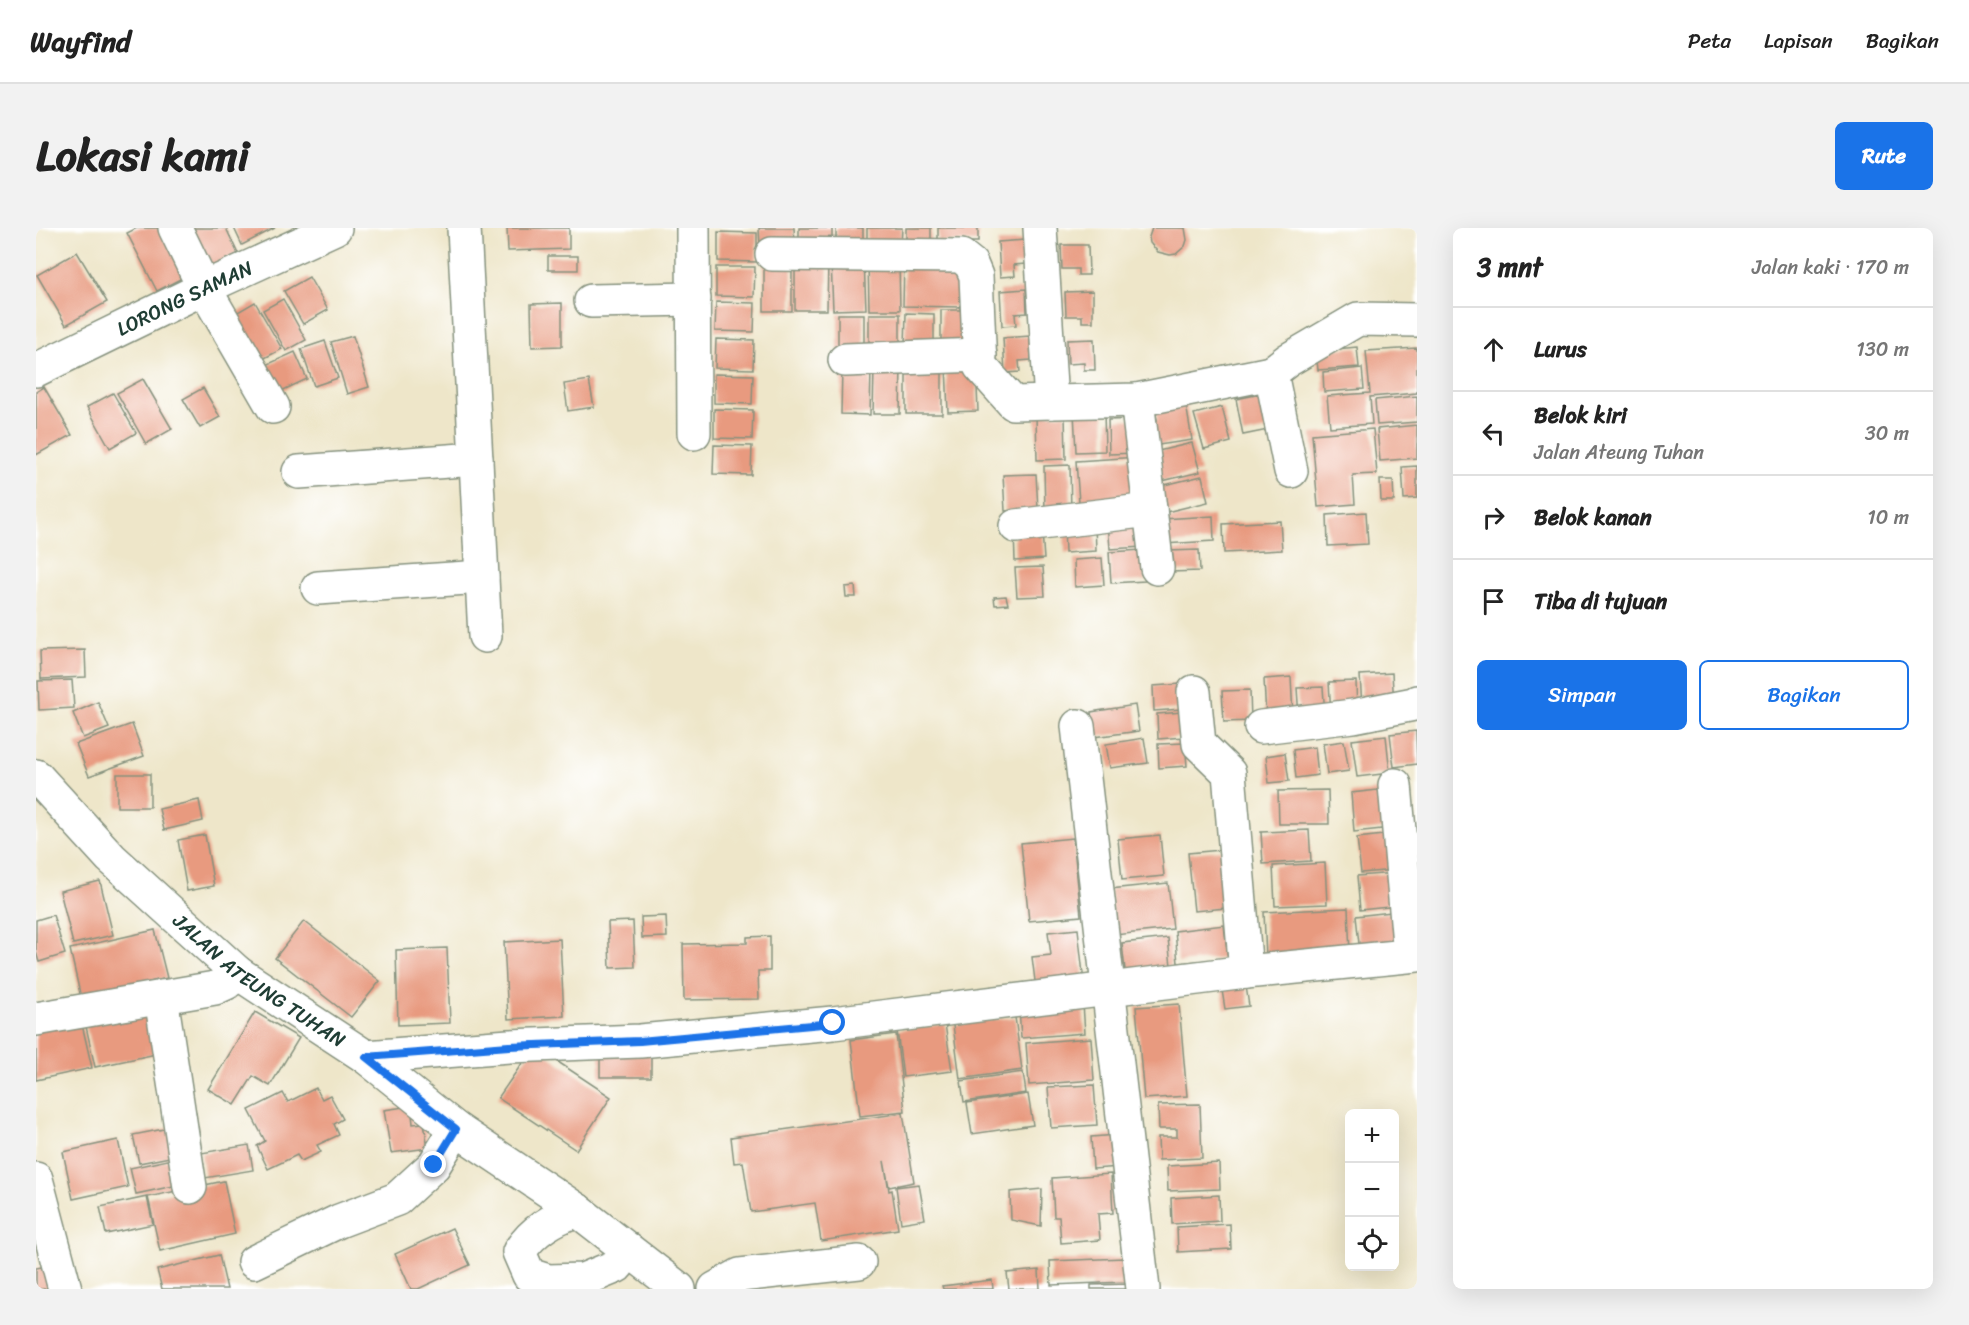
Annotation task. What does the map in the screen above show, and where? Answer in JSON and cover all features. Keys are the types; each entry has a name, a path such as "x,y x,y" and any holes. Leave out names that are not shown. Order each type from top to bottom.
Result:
{"street":[{"path":"174,228 204,288 273,407"},
{"name":"LORONG SAMAN","path":"36,370 204,288 335,228"},
{"path":"464,228 485,636"},
{"path":"693,228 694,433"},
{"path":"1040,228 1051,402"},
{"path":"772,254 961,256 971,264 976,276 980,366 1013,403 1137,400 1271,372 1287,360 1358,319 1417,320"},
{"path":"591,301 694,299"},
{"path":"844,360 980,356"},
{"path":"1271,372 1291,471"},
{"path":"1137,400 1157,568"},
{"path":"299,472 476,459"},
{"path":"1016,526 1150,510"},
{"path":"318,588 482,577"},
{"path":"1194,692 1199,744 1229,773 1246,972"},
{"path":"1261,727 1353,716 1417,702"},
{"path":"1078,726 1143,1289"},
{"name":"JALAN ATEUNG TUHAN","path":"36,776 111,858 238,973 366,1057 456,1129 577,1210 679,1289"},
{"path":"366,1057 509,1046 640,1041 833,1023 1246,972 1414,955 1395,785"},
{"path":"36,1019 215,988 226,983 238,973"},
{"path":"161,997 190,1187"},
{"path":"254,1262 339,1221 397,1199 434,1165 456,1129"},
{"path":"36,1179 46,1252 65,1289"},
{"path":"577,1210 553,1219 527,1239 519,1252 529,1275 548,1281 583,1280 617,1266 628,1250"},
{"path":"715,1289 740,1275 859,1262"}],"building":[{"path":"137,228 166,228 190,274 157,291 127,233"},
{"path":"186,228 226,228 238,254 205,269"},
{"path":"234,228 275,228 242,245"},
{"path":"507,228 569,228 569,249 508,251"},
{"path":"759,228 794,228 795,245 760,247"},
{"path":"799,228 832,228 832,244 799,245"},
{"path":"836,228 863,228 863,245 836,245"},
{"path":"867,228 902,228 901,245 867,245"},
{"path":"906,228 931,228 931,245 906,245"},
{"path":"938,228 978,228 978,242 938,242"},
{"path":"1152,228 1185,228 1187,240 1185,246 1176,254 1158,252 1150,243"},
{"path":"718,232 757,233 757,262 718,261"},
{"path":"1025,240 1026,264 1014,265 1015,276 1000,277 998,242"},
{"path":"1061,245 1088,245 1089,275 1078,275 1078,269 1062,269"},
{"path":"77,252 107,302 66,325 37,275"},
{"path":"548,256 578,256 578,270 548,270"},
{"path":"864,260 866,309 833,310 831,261"},
{"path":"868,260 899,260 900,310 869,310"},
{"path":"904,260 960,261 960,307 903,306"},
{"path":"795,262 828,262 827,310 795,310"},
{"path":"764,263 792,263 792,311 764,311"},
{"path":"716,267 755,267 754,297 716,296"},
{"path":"309,277 328,310 303,324 284,291"},
{"path":"1026,289 1027,313 1015,314 1016,325 1002,326 1000,291"},
{"path":"1093,291 1093,322 1082,322 1082,316 1066,316 1065,292"},
{"path":"283,299 306,340 286,351 263,310"},
{"path":"255,302 282,349 257,362 231,316"},
{"path":"716,302 755,303 754,332 715,331"},
{"path":"562,303 562,346 532,347 531,304"},
{"path":"941,310 965,310 966,346 941,347"},
{"path":"906,313 934,314 934,346 905,345"},
{"path":"838,314 864,314 864,350 838,351"},
{"path":"869,314 900,314 900,351 869,351"},
{"path":"353,336 369,387 347,394 331,342"},
{"path":"1030,336 1031,360 1019,361 1020,372 1005,373 1003,338"},
{"path":"716,339 754,340 753,369 715,368"},
{"path":"1094,339 1095,370 1084,370 1084,363 1068,364 1067,340"},
{"path":"325,341 338,378 314,386 301,349"},
{"path":"1357,347 1359,367 1318,370 1316,351"},
{"path":"1417,348 1417,393 1370,397 1372,424 1330,427 1327,396 1370,393 1366,351"},
{"path":"295,352 307,379 277,393 264,366"},
{"path":"976,364 978,411 948,412 946,365"},
{"path":"906,365 942,365 942,414 906,414"},
{"path":"874,367 901,367 900,414 873,414"},
{"path":"842,368 871,369 870,415 841,414"},
{"path":"1362,368 1364,389 1324,392 1323,372"},
{"path":"714,374 753,375 752,404 714,403"},
{"path":"143,379 172,429 146,444 117,393"},
{"path":"589,380 594,407 568,411 564,384"},
{"path":"44,387 72,435 36,455 36,392"},
{"path":"203,388 220,417 200,428 183,399"},
{"path":"113,393 136,433 110,448 87,407"},
{"path":"1261,394 1268,430 1243,435 1236,399"},
{"path":"1417,396 1417,422 1377,425 1375,400"},
{"path":"1185,398 1192,440 1152,446 1148,421 1157,420 1154,403"},
{"path":"1222,407 1231,442 1204,449 1194,414"},
{"path":"714,409 753,410 752,439 714,438"},
{"path":"1104,411 1105,451 1076,452 1074,412"},
{"path":"1036,414 1065,414 1066,459 1037,460"},
{"path":"1136,419 1137,453 1109,454 1108,420"},
{"path":"1417,425 1417,458 1380,461 1377,429"},
{"path":"1373,429 1377,474 1353,475 1355,504 1318,507 1312,434"},
{"path":"1192,443 1200,472 1162,481 1154,452"},
{"path":"714,445 752,446 751,475 713,474"},
{"path":"1138,457 1140,500 1079,502 1076,461"},
{"path":"1070,465 1071,513 1045,513 1044,466"},
{"path":"1417,466 1417,498 1404,499 1402,467"},
{"path":"1036,474 1038,509 1005,511 1003,475"},
{"path":"1202,476 1208,502 1162,513 1156,487"},
{"path":"1380,480 1393,480 1394,501 1381,501"},
{"path":"1366,512 1368,544 1328,546 1327,515"},
{"path":"1213,516 1214,541 1163,544 1162,519"},
{"path":"1142,520 1143,547 1110,549 1108,522"},
{"path":"1280,521 1282,550 1224,553 1223,524"},
{"path":"1095,524 1096,551 1065,553 1064,526"},
{"path":"1042,531 1044,559 1015,561 1014,532"},
{"path":"1143,550 1145,581 1111,583 1109,552"},
{"path":"1199,550 1200,571 1170,572 1168,551"},
{"path":"1102,558 1104,585 1075,587 1074,560"},
{"path":"1043,567 1045,596 1017,597 1015,568"},
{"path":"855,586 856,597 846,597 845,587"},
{"path":"1006,596 1008,604 995,605 994,597"},
{"path":"85,650 86,677 41,679 40,651"},
{"path":"1392,673 1394,705 1362,707 1360,675"},
{"path":"1291,677 1293,717 1266,718 1264,679"},
{"path":"72,680 74,708 39,710 38,681"},
{"path":"1356,681 1357,712 1331,714 1329,682"},
{"path":"1181,684 1182,709 1154,711 1153,686"},
{"path":"1323,687 1325,716 1299,718 1297,688"},
{"path":"1250,690 1251,721 1224,722 1222,691"},
{"path":"98,702 109,728 83,738 73,713"},
{"path":"1135,705 1139,731 1094,737 1091,712"},
{"path":"1183,712 1184,737 1158,739 1157,714"},
{"path":"132,724 144,756 89,776 76,744"},
{"path":"1416,731 1417,764 1394,767 1390,734"},
{"path":"1386,736 1390,773 1357,777 1352,740"},
{"path":"1144,738 1148,763 1110,768 1106,744"},
{"path":"1344,741 1349,771 1327,774 1323,744"},
{"path":"1185,743 1187,766 1159,768 1158,744"},
{"path":"1315,747 1318,775 1296,778 1293,750"},
{"path":"1285,753 1289,781 1269,783 1266,756"},
{"path":"117,774 150,774 150,807 117,807"},
{"path":"1387,789 1391,828 1354,832 1351,793"},
{"path":"1328,790 1329,824 1279,824 1278,791"},
{"path":"199,800 203,821 164,830 159,809"},
{"path":"1309,830 1311,861 1263,864 1261,832"},
{"path":"1392,834 1395,870 1361,873 1357,838"},
{"path":"205,835 214,886 187,891 178,840"},
{"path":"1160,835 1164,876 1122,880 1118,839"},
{"path":"1073,838 1081,916 1029,921 1021,843"},
{"path":"1221,850 1226,908 1194,911 1188,853"},
{"path":"1325,863 1327,904 1275,906 1273,866"},
{"path":"1395,873 1398,906 1360,910 1357,876"},
{"path":"100,881 113,935 73,944 60,891"},
{"path":"1168,883 1173,929 1114,935 1110,889"},
{"path":"1348,908 1350,954 1266,959 1264,912"},
{"path":"1400,911 1403,948 1360,953 1356,916"},
{"path":"53,915 65,954 39,962 36,952 36,920"},
{"path":"666,916 667,937 642,938 641,917"},
{"path":"304,921 380,981 351,1017 275,958"},
{"path":"633,921 635,967 610,968 608,922"},
{"path":"1224,925 1228,958 1178,963 1175,931"},
{"path":"1078,929 1084,983 1036,989 1032,957 1051,955 1048,932"},
{"path":"155,930 167,978 81,998 70,949"},
{"path":"770,936 770,971 758,971 759,999 684,1000 683,944 747,943 747,937"},
{"path":"1168,938 1171,966 1125,970 1122,943"},
{"path":"560,939 564,1016 508,1019 504,942"},
{"path":"447,948 450,1023 398,1025 396,950"},
{"path":"1246,986 1249,1006 1225,1009 1222,990"},
{"path":"1083,1004 1085,1033 1021,1038 1019,1008"},
{"path":"1179,1004 1187,1096 1144,1099 1136,1007"},
{"path":"152,1007 161,1053 95,1067 85,1022"},
{"path":"255,1012 299,1038 270,1086 253,1076 235,1105 208,1089"},
{"path":"1015,1017 1022,1070 960,1079 953,1025"},
{"path":"81,1020 92,1068 36,1080 36,1030"},
{"path":"945,1024 952,1071 903,1077 897,1030"},
{"path":"896,1034 905,1111 860,1116 851,1040"},
{"path":"1091,1038 1094,1080 1029,1085 1026,1043"},
{"path":"534,1046 611,1097 576,1150 498,1098"},
{"path":"600,1048 651,1048 651,1077 600,1077"},
{"path":"1023,1072 1026,1093 964,1102 961,1081"},
{"path":"1094,1085 1097,1125 1051,1128 1048,1087"},
{"path":"316,1088 322,1099 330,1095 343,1119 334,1124 339,1135 317,1145 321,1152 301,1161 297,1155 268,1169 257,1146 265,1141 249,1110 283,1093 288,1102"},
{"path":"1028,1094 1033,1125 972,1134 967,1103"},
{"path":"1200,1104 1202,1158 1159,1160 1158,1137 1177,1137 1177,1129 1159,1129 1158,1105"},
{"path":"411,1106 413,1124 424,1123 428,1148 391,1153 384,1110"},
{"path":"903,1113 914,1182 889,1187 884,1161 889,1191 892,1190 898,1229 821,1241 815,1203 751,1212 743,1162 734,1163 731,1137"},
{"path":"169,1128 175,1156 139,1163 133,1135"},
{"path":"1117,1135 1120,1167 1093,1169 1091,1137"},
{"path":"118,1140 128,1187 73,1199 63,1152"},
{"path":"249,1145 253,1170 205,1178 201,1153"},
{"path":"177,1158 183,1184 136,1194 130,1168"},
{"path":"1219,1163 1220,1189 1168,1191 1167,1166"},
{"path":"1111,1174 1113,1213 1098,1214 1100,1240 1061,1243 1059,1217 1054,1217 1052,1178"},
{"path":"224,1181 235,1234 160,1251 148,1197"},
{"path":"919,1184 925,1219 901,1223 896,1187"},
{"path":"1042,1189 1041,1226 1011,1220 1010,1192"},
{"path":"1219,1195 1220,1221 1172,1224 1171,1198"},
{"path":"147,1197 153,1224 106,1234 100,1207"},
{"path":"1230,1224 1231,1249 1178,1252 1177,1227"},
{"path":"452,1228 470,1265 418,1289 411,1289 395,1254"},
{"path":"219,1255 227,1289 162,1289 157,1270"},
{"path":"1124,1258 1125,1282 1051,1285 1050,1261"},
{"path":"52,1265 57,1289 36,1289 36,1268"},
{"path":"1039,1270 1040,1289 1009,1289 1007,1273"},
{"path":"992,1280 993,1289 943,1289 942,1286"},
{"path":"1129,1284 1129,1289 1091,1289 1091,1285"}],"route":[{"path":"434,1165 456,1129 366,1057 557,1043 640,1041 833,1023"}]}
